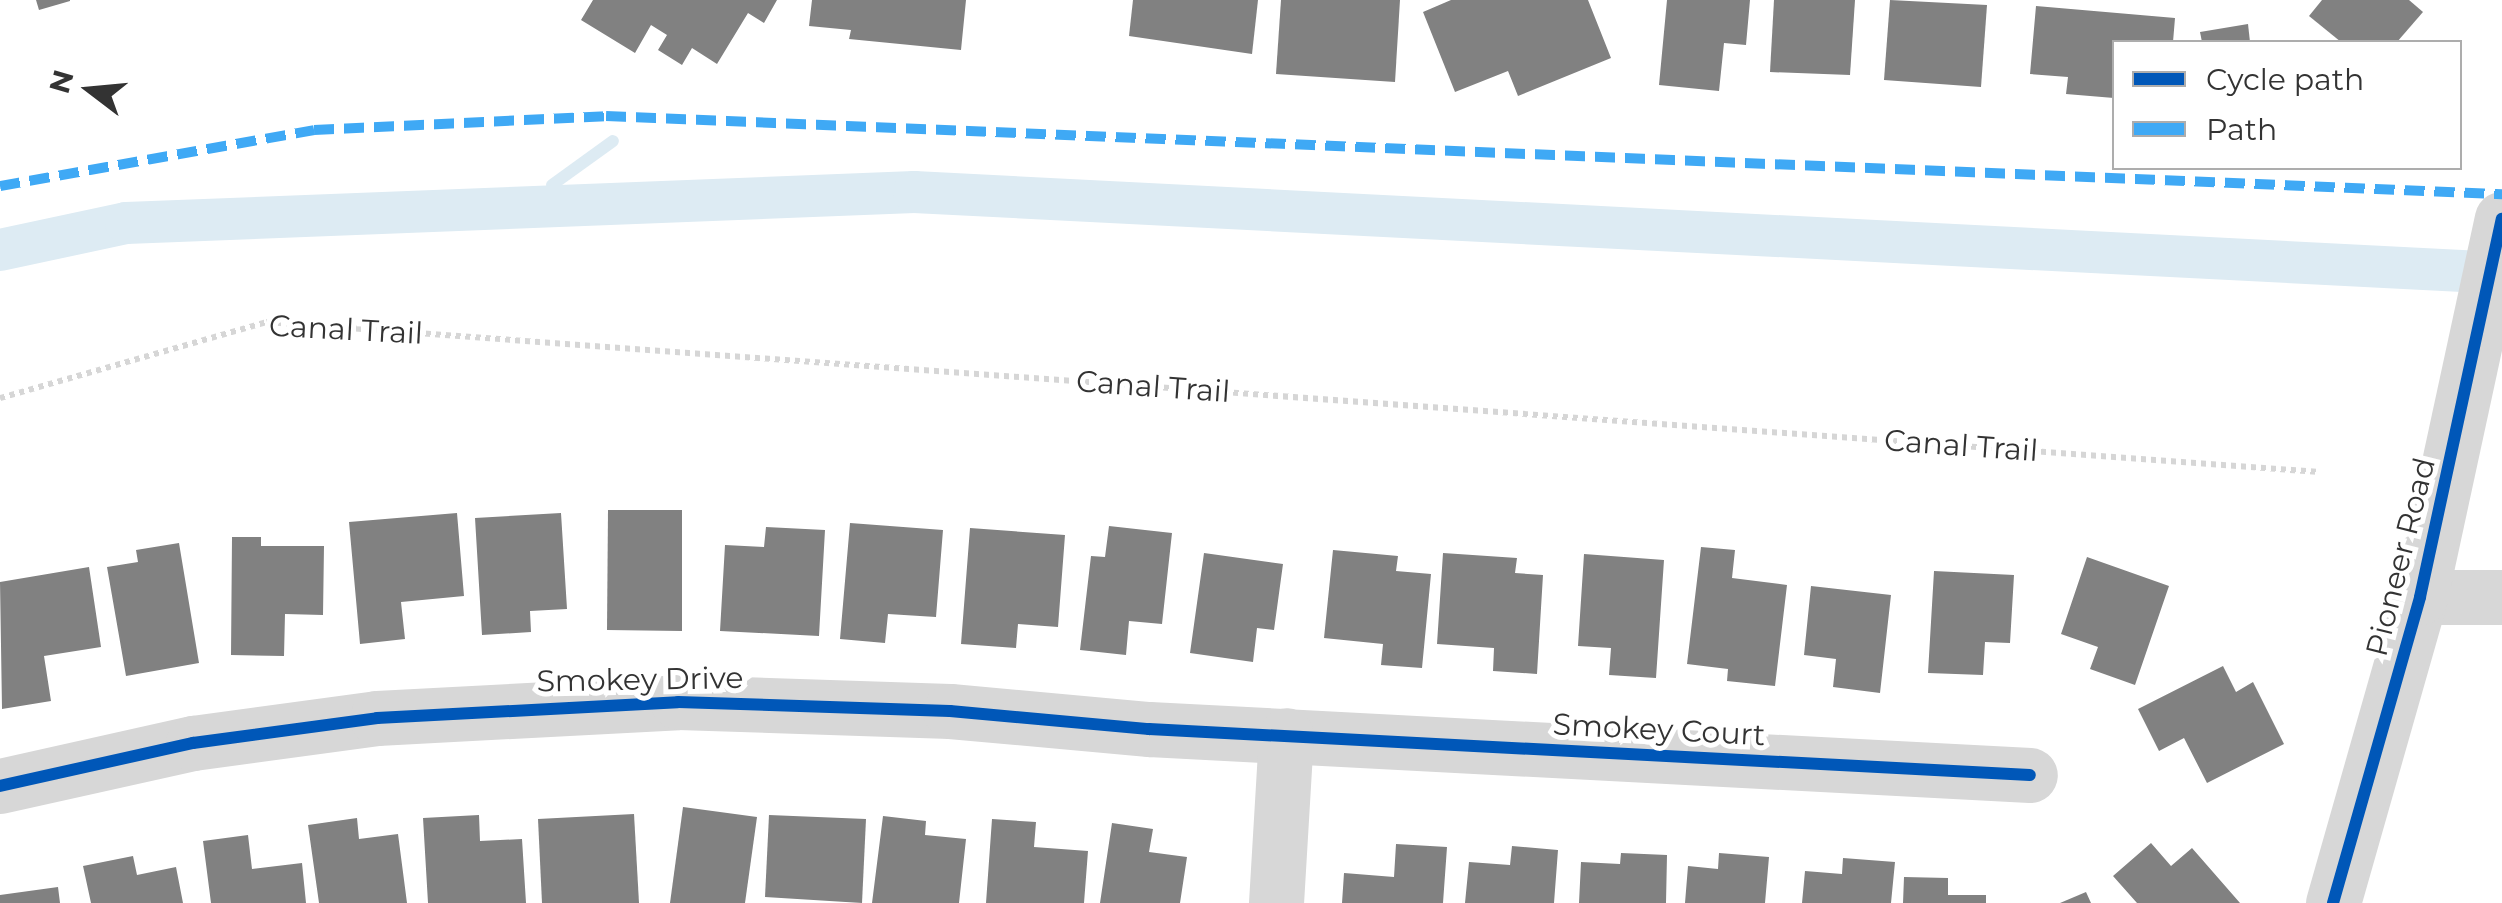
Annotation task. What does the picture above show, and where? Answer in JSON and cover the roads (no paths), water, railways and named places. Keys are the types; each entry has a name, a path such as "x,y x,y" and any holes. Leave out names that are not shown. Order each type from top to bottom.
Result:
{"street":[{"name":"Pioneer Road","path":"2333,903 2420,597 2502,218"},
{"path":"2420,597 2502,597"},
{"name":"Smokey Drive","path":"0,786 194,743 376,718 541,706 814,704 1286,734"},
{"path":"1276,903 1286,734"},
{"name":"Smokey Court","path":"1286,734 2030,775"}],"waterway":[{"path":"552,185 613,141"},
{"path":"0,250 126,223 914,192 2502,273"}]}
